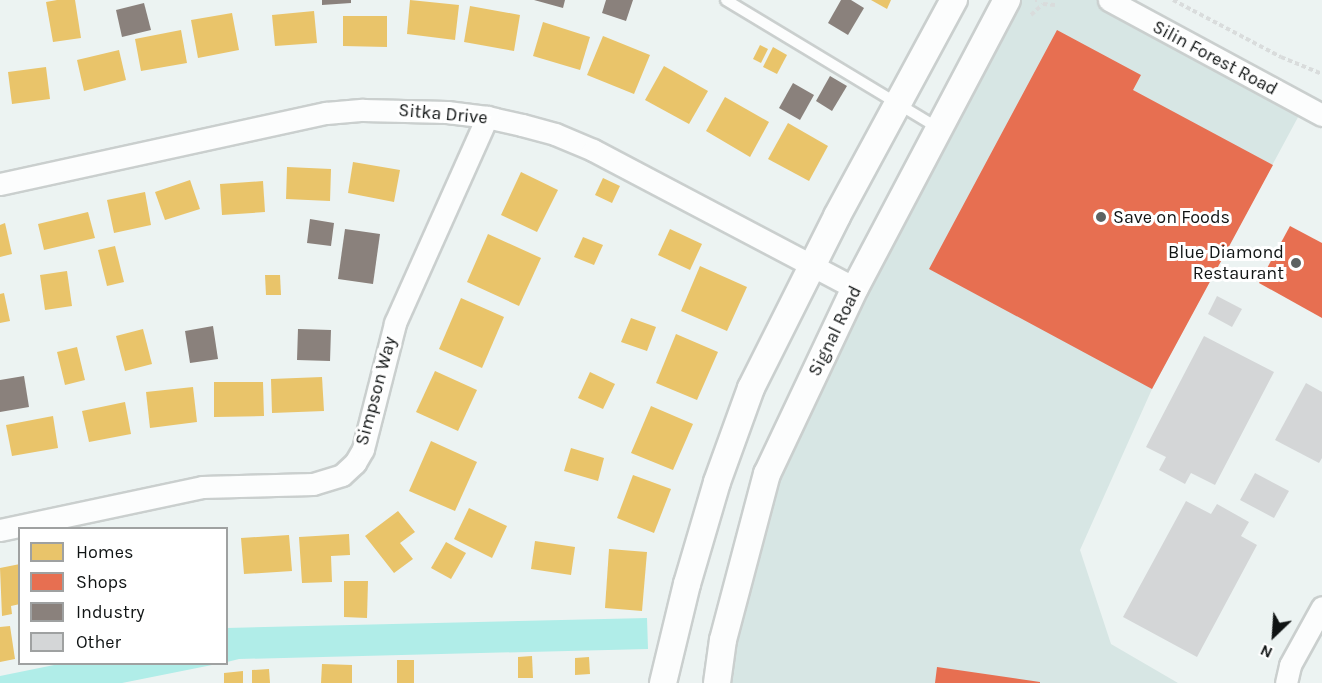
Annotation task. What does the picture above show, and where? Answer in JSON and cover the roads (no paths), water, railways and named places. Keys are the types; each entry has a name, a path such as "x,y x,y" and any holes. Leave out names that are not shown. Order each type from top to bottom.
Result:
{"street":[{"path":"663,683 690,573 717,482 751,388 896,105 954,0"},
{"name":"Signal Road","path":"717,683 723,640 767,474 855,288 1007,0"},
{"name":"Silin Forest Road","path":"1109,0 1322,115"},
{"name":"Sitka Drive","path":"0,184 326,113 406,109 487,117 555,134 593,150 855,288"},
{"name":"Simpson Way","path":"0,530 202,487 313,484 342,475 355,463 363,448 394,322 487,117"},
{"path":"1286,683 1290,665 1322,607"}],"lane":[{"path":"726,0 896,105 938,128"}],"place":[{"name":"Save on Foods","path":"1101,217"},
{"name":"Blue Diamond Restaurant","path":"1296,263"}]}
